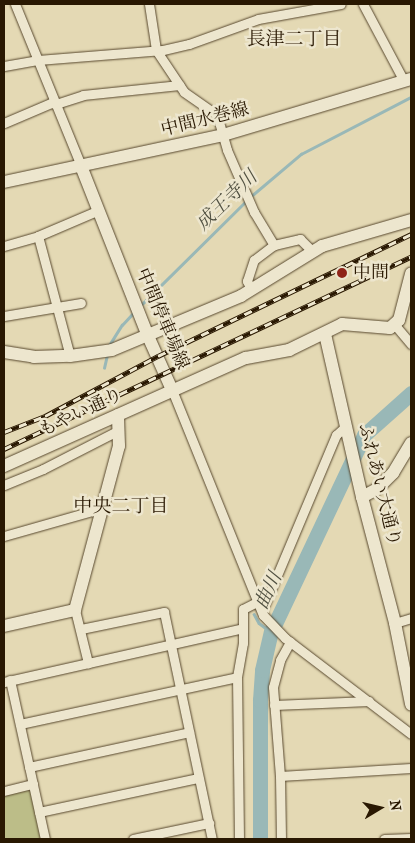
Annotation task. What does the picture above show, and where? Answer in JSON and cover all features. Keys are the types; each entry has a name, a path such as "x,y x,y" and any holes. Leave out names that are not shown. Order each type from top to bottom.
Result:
{"street":[{"path":"15,4 81,166"},
{"path":"149,4 156,50 184,92 217,115 227,150 254,212 274,245"},
{"path":"4,66 38,60 156,50 189,44 258,19 341,4"},
{"path":"363,4 408,80"},
{"name":"中間水巻線","path":"4,182 223,135 408,80"},
{"path":"4,123 51,103 56,104 83,95 179,85"},
{"name":"中間停車場線","path":"81,166 148,336 172,390 246,358 289,350 342,324 382,329 395,325"},
{"path":"4,246 38,236 99,210"},
{"path":"4,352 34,357 70,356 112,350 219,306 251,289 312,251 333,242 411,220"},
{"path":"38,236 70,356"},
{"path":"251,289 247,281 254,260 274,245 300,239 312,251"},
{"path":"411,274 399,320 395,325 411,344"},
{"path":"4,316 81,303"},
{"name":"ふれあい大通り","path":"325,334 362,497 395,623 411,704"},
{"path":"172,390 262,613 287,640 411,734"},
{"name":"もやい通り","path":"4,466 172,390"},
{"path":"88,662 75,610 119,446 118,415"},
{"path":"262,613 336,435 346,426"},
{"path":"4,485 119,430"},
{"path":"362,497 377,489 393,473 411,443"},
{"path":"4,536 102,508"},
{"path":"239,839 237,676 244,628 243,608 257,602"},
{"path":"4,626 75,610"},
{"path":"81,629 164,612 212,839"},
{"path":"395,623 411,618"},
{"path":"45,839 20,724 7,681 244,628"},
{"path":"281,839 280,776 274,705 276,671 287,640"},
{"path":"20,724 237,676"},
{"path":"274,705 369,701"},
{"path":"29,767 189,732"},
{"path":"280,776 411,768"},
{"path":"39,812 198,778"},
{"path":"4,791 33,784"},
{"path":"133,839 209,823"},
{"path":"384,839 411,838"}],"green space":[{"path":"27,788 31,790 42,839 4,839 4,793"}],"waterway":[{"name":"成王寺川","path":"250,197 301,154 411,97"},
{"name":"成王寺川","path":"140,306 246,201"},
{"name":"成王寺川","path":"108,347 122,325 134,312"},
{"name":"成王寺川","path":"104,368 107,355"},
{"name":"曲川","path":"260,839 260,700 262,670 271,632 364,435 411,393"},
{"path":"254,614 259,623 271,632"}],"railway":[{"path":"4,432 45,416 158,356 411,234"},
{"path":"4,449 411,257"}],"place":[{"name":"中間","path":"342,273"}],"district":[{"name":"長津二丁目","path":"294,40"},
{"name":"中央二丁目","path":"121,507"}]}
